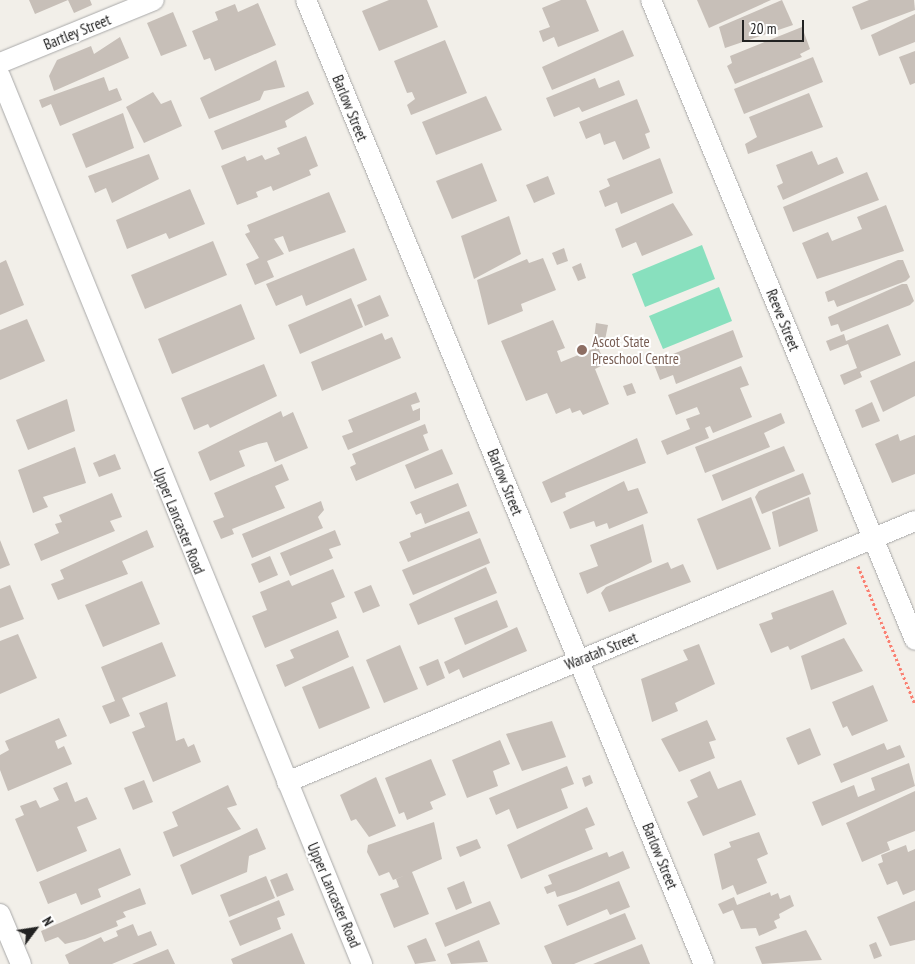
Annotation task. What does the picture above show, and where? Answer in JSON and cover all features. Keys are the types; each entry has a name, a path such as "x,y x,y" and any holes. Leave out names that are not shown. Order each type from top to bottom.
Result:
{"street":[{"name":"Bartley Street","path":"0,63 154,0"},
{"name":"Barlow Street","path":"306,0 704,964"},
{"name":"Reeve Street","path":"651,0 915,640"},
{"name":"Upper Lancaster Road","path":"0,76 362,964"},
{"name":"Waratah Street","path":"287,782 915,521"},
{"path":"0,914 21,964"}],"path":[{"path":"856,560 915,704"}],"green space":[{"path":"702,245 715,279 645,307 632,274"},
{"path":"719,287 732,321 663,349 649,316"}],"building":[{"path":"29,0 68,0 35,14"},
{"path":"68,0 90,0 92,5 74,13"},
{"path":"389,0 427,0 438,27 379,51 362,11"},
{"path":"561,0 586,0 599,31 558,47 554,37 543,42 539,31 550,27 542,8"},
{"path":"697,0 771,0 709,28"},
{"path":"782,0 793,25 725,48 719,27"},
{"path":"869,0 914,0 915,10 861,30 852,7"},
{"path":"258,3 276,45 215,71 210,58 204,60 192,31 218,20 215,12 235,4 238,12"},
{"path":"173,12 187,46 161,56 147,23"},
{"path":"915,14 915,42 879,56 871,35"},
{"path":"802,27 810,49 800,54 802,57 735,84 727,66 732,63 730,56"},
{"path":"623,30 634,56 552,90 542,67"},
{"path":"120,37 129,58 54,91 49,76 57,60 91,46 94,54"},
{"path":"445,40 467,93 411,115 407,105 415,99 412,92 407,93 394,61"},
{"path":"915,51 915,83 910,85 899,57"},
{"path":"813,57 823,82 744,114 734,89"},
{"path":"276,60 285,87 264,91 260,100 209,119 200,98"},
{"path":"104,77 109,91 117,88 122,100 60,126 51,104 42,108 39,100"},
{"path":"595,78 599,88 619,80 625,95 582,112 579,107 554,117 546,98"},
{"path":"308,91 314,104 285,121 287,127 222,150 214,131"},
{"path":"153,92 161,104 171,100 182,126 144,143 126,107"},
{"path":"809,93 823,127 748,154 745,144 757,137 749,117"},
{"path":"486,96 502,130 436,155 422,122"},
{"path":"637,99 650,132 645,134 650,148 623,160 615,141 604,145 600,133 586,139 579,122"},
{"path":"123,113 134,148 86,168 72,134"},
{"path":"306,136 318,166 309,170 311,175 273,191 271,186 256,192 258,197 237,205 221,166 245,156 247,161 262,155 265,160 280,154 277,148"},
{"path":"812,151 818,165 837,157 844,173 783,200 777,186 783,183 776,165"},
{"path":"149,154 159,179 112,203 106,188 95,193 88,176"},
{"path":"660,158 673,193 621,214 617,202 605,207 599,191 610,186 607,179"},
{"path":"482,163 497,201 452,219 436,181"},
{"path":"867,172 879,200 793,232 783,207"},
{"path":"548,176 555,194 534,203 526,185"},
{"path":"190,189 205,224 169,239 166,233 127,249 116,220"},
{"path":"329,192 346,232 289,252 283,236 274,239 284,254 267,261 274,277 255,285 246,264 259,258 245,234 250,232 247,225"},
{"path":"673,203 693,235 642,256 636,242 622,248 615,229"},
{"path":"886,205 904,251 817,279 802,243 828,232 832,241 862,229 857,217"},
{"path":"509,216 521,254 474,279 461,236"},
{"path":"213,241 227,275 145,309 131,275"},
{"path":"354,248 367,280 306,306 302,295 276,306 266,284"},
{"path":"564,248 568,261 557,265 552,253"},
{"path":"543,258 556,290 521,304 523,311 488,325 477,280 527,259 529,263"},
{"path":"6,260 24,305 0,315 0,263"},
{"path":"898,260 903,260 910,277 906,281 837,307 834,300 828,302 825,292"},
{"path":"581,263 586,278 578,281 572,267"},
{"path":"902,284 907,284 914,301 910,305 841,332 838,324 831,326 828,317"},
{"path":"380,295 389,316 365,326 357,305"},
{"path":"351,298 363,327 300,354 288,325"},
{"path":"241,304 255,339 172,374 158,339"},
{"path":"27,319 45,361 0,380 0,330"},
{"path":"553,320 565,348 557,351 561,362 598,347 605,364 595,369 609,404 583,415 580,410 572,413 570,408 556,414 547,393 526,401 501,341"},
{"path":"596,323 608,325 605,340 594,339"},
{"path":"888,324 901,355 860,372 862,377 844,385 840,375 857,368 848,344 830,351 826,341 844,334 846,341"},
{"path":"733,330 743,357 676,384 673,375 660,380 653,362"},
{"path":"382,333 385,340 392,337 401,358 322,391 311,362"},
{"path":"915,361 915,396 883,412 870,381"},
{"path":"264,364 277,396 210,428 208,424 194,430 181,398"},
{"path":"741,366 749,385 740,388 752,417 713,433 710,426 705,428 709,438 667,455 661,441 690,429 686,419 700,414 697,407 676,415 668,395"},
{"path":"632,383 636,393 627,396 623,386"},
{"path":"416,392 420,402 411,405 413,411 420,408 420,420 348,450 342,436 353,432 348,420"},
{"path":"67,399 75,431 28,450 16,420"},
{"path":"872,402 880,421 862,428 855,410"},
{"path":"281,411 283,417 293,412 308,448 275,462 267,442 258,444 239,451 245,466 210,481 198,452"},
{"path":"781,413 785,423 764,433 770,447 705,473 695,447"},
{"path":"425,424 428,433 423,435 429,450 356,481 350,467 356,464 352,454"},
{"path":"898,434 900,441 915,435 915,474 892,483 875,444"},
{"path":"637,438 646,463 565,493 566,497 551,503 542,482"},
{"path":"784,446 795,471 722,501 712,475"},
{"path":"75,447 86,483 43,497 48,507 33,513 18,470"},
{"path":"442,449 453,474 415,489 405,465"},
{"path":"115,454 121,469 99,477 93,463"},
{"path":"282,464 289,480 275,486 285,508 232,529 234,534 221,539 213,521 224,517 214,493"},
{"path":"803,473 811,494 762,514 755,497 759,491"},
{"path":"624,481 628,491 638,488 648,513 609,529 607,523 596,527 594,521 570,529 563,512"},
{"path":"458,483 467,506 425,524 421,513 416,515 410,502"},
{"path":"112,493 122,517 110,521 115,531 41,561 34,544 59,533 55,524 62,522 59,515"},
{"path":"751,497 771,549 717,570 697,519"},
{"path":"809,497 818,531 779,547 772,512"},
{"path":"321,501 324,510 318,517 323,528 252,558 242,534"},
{"path":"469,511 478,533 408,562 399,542 411,537 410,533"},
{"path":"643,524 652,562 587,594 579,573 598,566 590,545"},
{"path":"147,530 154,547 122,561 128,574 58,600 51,584 64,579 60,570"},
{"path":"335,530 341,545 329,549 333,558 290,576 280,553"},
{"path":"480,538 490,563 413,595 402,570"},
{"path":"0,540 10,565 0,569"},
{"path":"270,556 278,575 259,583 251,564"},
{"path":"668,562 671,569 683,564 691,582 609,612 601,593 606,587"},
{"path":"486,567 497,593 418,625 409,604"},
{"path":"333,569 345,597 331,603 337,618 265,648 252,616 267,610 260,592 289,580 292,586"},
{"path":"142,581 160,624 103,647 85,605"},
{"path":"10,585 24,619 0,628 0,589"},
{"path":"371,585 380,606 363,613 354,592"},
{"path":"833,590 847,624 790,650 788,646 771,653 759,624 773,619 771,613"},
{"path":"497,600 508,627 465,645 454,618"},
{"path":"517,627 527,651 463,678 459,669 449,674 444,662"},
{"path":"338,630 349,657 285,687 276,665 294,658 290,650"},
{"path":"18,634 37,678 0,694 0,641"},
{"path":"844,638 863,671 811,690 801,656"},
{"path":"162,642 176,676 122,698 130,716 110,724 102,706 115,701 101,667"},
{"path":"699,644 715,684 675,703 678,711 652,722 641,679 688,660 683,650"},
{"path":"400,645 418,689 384,703 366,660"},
{"path":"438,659 445,678 427,686 419,667"},
{"path":"353,666 370,708 319,729 302,687"},
{"path":"873,685 888,721 852,736 847,726 843,728 832,702"},
{"path":"167,702 176,741 184,738 188,747 194,744 201,762 153,782 132,732 145,727 139,713"},
{"path":"59,718 67,736 55,741 58,749 64,746 72,764 8,791 0,770 0,755 9,750 5,741"},
{"path":"707,720 716,740 709,742 715,758 679,772 661,739"},
{"path":"552,721 566,757 522,771 506,734"},
{"path":"810,728 821,755 798,765 786,738"},
{"path":"500,740 510,764 493,771 498,786 467,798 452,760"},
{"path":"884,743 887,750 900,745 905,757 841,783 833,764"},
{"path":"431,759 446,795 430,802 433,809 407,820 404,812 399,814 385,778"},
{"path":"909,763 915,786 822,826 812,802 854,785 858,797 875,790 871,778"},
{"path":"567,766 574,784 561,789 568,808 517,829 509,809 496,815 489,798"},
{"path":"710,771 718,789 741,780 756,815 703,836 687,802 698,797 690,780"},
{"path":"590,775 593,783 585,787 582,778"},
{"path":"376,777 396,826 369,837 356,819 351,821 340,795"},
{"path":"144,780 153,802 133,810 124,788"},
{"path":"67,782 75,802 87,797 97,819 77,827 87,851 37,872 15,819 24,815 20,806 36,800 40,808 59,800 53,788"},
{"path":"228,785 237,805 227,808 241,829 173,857 163,832 178,826 172,812"},
{"path":"915,791 915,831 887,842 890,850 862,862 846,823"},
{"path":"587,807 595,825 585,829 593,849 521,879 507,845"},
{"path":"434,822 442,859 412,872 429,914 394,928 380,894 399,887 396,879 406,875 393,880 389,872 379,876 367,852 368,845"},
{"path":"257,828 266,849 249,856 247,872 192,895 180,865"},
{"path":"759,832 768,854 757,859 767,883 737,895 733,885 722,890 714,854 731,847 729,842"},
{"path":"477,839 481,848 460,857 456,847"},
{"path":"906,845 908,852 915,849 915,890 903,895 897,881 887,885 878,864 883,862 881,855"},
{"path":"120,848 131,875 98,889 101,897 81,905 76,893 48,904 39,882"},
{"path":"623,851 630,868 557,897 555,891 547,894 544,887 552,884 548,875 607,852 609,857"},
{"path":"287,873 294,890 277,897 270,880"},
{"path":"266,876 275,898 229,917 220,895"},
{"path":"464,881 472,903 456,910 447,888"},
{"path":"619,881 630,907 610,915 607,909 567,926 558,905"},
{"path":"140,888 146,904 123,912 126,917 116,921 118,926 85,939 65,944 58,937 45,942 41,931"},
{"path":"770,892 771,896 778,893 780,899 790,895 794,906 779,914 780,918 774,921 777,928 759,936 756,928 741,929 733,910 723,914 718,904 734,897 737,905"},
{"path":"279,900 285,915 277,918 281,929 240,946 229,921"},
{"path":"490,901 500,924 445,947 435,923"},
{"path":"915,901 915,940 890,946 877,917"},
{"path":"625,913 636,939 574,964 552,964 544,946"},
{"path":"133,924 138,936 151,931 157,945 112,964 69,964 65,955 101,937 104,942 118,936 116,931"},
{"path":"806,930 822,960 762,964 755,947"},
{"path":"292,933 305,964 233,964 231,959"},
{"path":"426,938 436,961 415,964 407,946"},
{"path":"479,940 488,962 451,964 447,954"},
{"path":"876,942 882,956 874,959 869,945"},
{"path":"642,944 650,964 593,964"},
{"path":"168,949 175,964 132,964"}],"place":[{"name":"Ascot State Preschool Centre","path":"582,350"}]}
